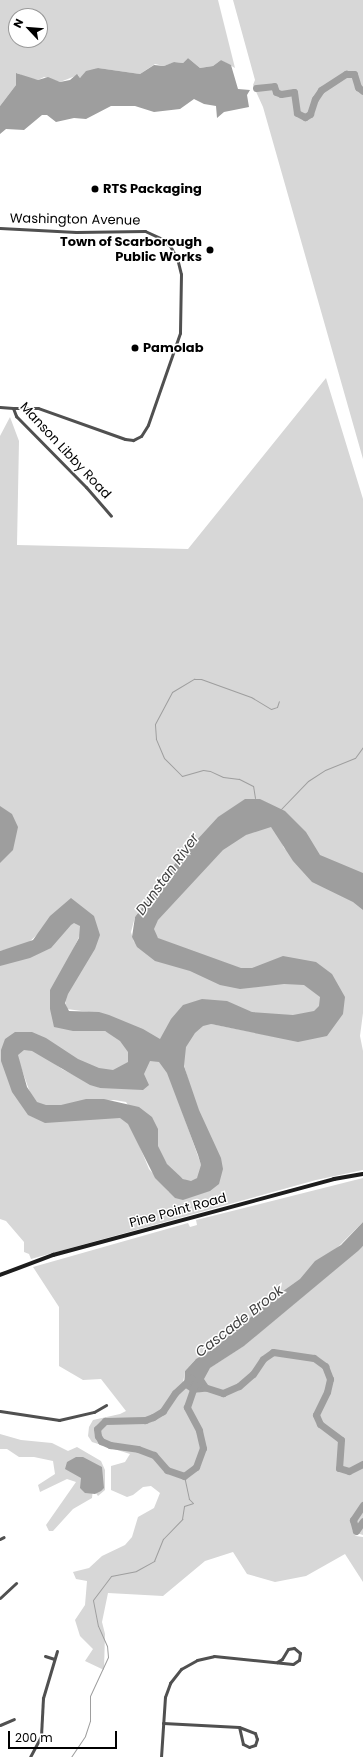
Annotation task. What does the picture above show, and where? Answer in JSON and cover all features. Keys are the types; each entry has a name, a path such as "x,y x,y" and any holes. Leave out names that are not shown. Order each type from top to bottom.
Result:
{"main road":[{"name":"Pine Point Road","path":"0,1275 60,1253 334,1179 363,1174"}],"street":[{"name":"Washington Avenue","path":"0,228 76,232 144,231 160,238 170,246 176,255 181,274 180,333 148,425 141,436 133,440 125,439 38,408 13,408"},
{"name":"Manson Libby Road","path":"0,407 13,408 16,416 86,487 111,516"},
{"path":"0,1411 60,1420 94,1412 106,1405"},
{"path":"0,1598 16,1583"},
{"path":"162,1757 163,1723 168,1687 177,1673 189,1664 214,1656 294,1664 299,1660 300,1653 296,1648 290,1648 277,1662"},
{"path":"30,1757 41,1736 43,1698 57,1651"},
{"path":"45,1656 54,1659"},
{"path":"0,1725 14,1719"},
{"path":"163,1723 239,1727 255,1733 257,1739 255,1744 249,1747 243,1744 239,1727"}],"shaded area":[{"path":"0,0 218,0 235,68 221,60 213,66 200,68 188,58 183,63 175,62 164,66 155,64 140,74 98,68 80,78 78,75 60,82 44,77 38,80 28,78 17,73 16,85 0,106"},
{"path":"233,0 363,0 363,459 263,107 253,85 255,80"},
{"path":"188,58 200,68 213,66 221,60 231,65 238,89 250,90 247,95 249,107 224,112 217,118 216,106 204,104 194,99 180,109 154,112 135,106 111,106 86,119 74,118 56,122 47,115 42,115 24,130 6,129 0,134 0,106 16,85 16,73 38,80 48,77 60,82 70,80 77,74 80,78 86,71 98,68 140,74 154,65 164,66 174,62 183,63"},
{"path":"326,378 363,499 363,876 318,857 282,810 159,885 135,917 131,932 134,942 261,986 298,976 321,996 320,1012 303,1015 269,1016 234,1008 162,1042 96,1013 67,1009 65,1000 90,913 41,931 27,944 0,951 0,861 2,860 0,808 0,436 10,417 19,441 17,545 188,549"},
{"path":"245,799 260,799 285,811 306,832 320,855 363,873 363,910 353,902 312,882 293,861 271,827 246,835 223,850 158,920 154,929 158,938 241,968 252,968 283,956 316,962 332,974 345,997 343,1014 327,1036 298,1042 211,1024 203,1026 195,1033 186,1047 184,1066 199,1110 221,1158 223,1169 219,1184 210,1191 183,1200 175,1198 155,1178 128,1124 120,1118 45,1123 28,1115 12,1092 1,1061 1,1050 5,1039 15,1032 32,1032 46,1038 78,1059 99,1068 113,1070 128,1062 128,1052 120,1041 105,1031 73,1031 54,1027 50,1009 50,990 79,938 80,926 74,923 51,948 30,958 0,966 0,951 33,940 50,916 71,898 94,916 100,935 95,949 68,994 65,1003 69,1011 99,1012 109,1015 143,1029 160,1039 171,1019 183,1005 202,999 227,1001 252,1012 293,1015 314,1011 319,1006 320,997 304,985 284,984 240,989 220,985 190,971 155,961 137,947 132,937 135,917 173,866 218,817","holes":["24,1050 32,1051 90,1085 100,1088 143,1090 149,1085 144,1074 150,1061 159,1062 167,1073 198,1155 201,1165 197,1178 191,1181 183,1179 167,1164 158,1146 158,1129 152,1117 139,1107 104,1099 86,1099 61,1105 46,1105 37,1102 27,1087 18,1055"]},
{"path":"0,806 12,814 18,827 13,850 0,863"},
{"path":"267,825 276,829 284,848 363,908 363,1013 360,1036 363,1051 363,1170 316,1180 31,1259 29,1254 24,1252 24,1242 6,1221 0,1219 0,964 77,919 82,931 50,996 51,1004 117,1037 138,1060 107,1074 18,1033 18,1100 94,1116 121,1117 130,1123 149,1169 169,1192 205,1192 193,1097 182,1058 186,1045 201,1022 272,1036 342,996 253,968 241,969 160,940 152,929 162,913 230,842"},
{"path":"20,1049 37,1051 62,1069 100,1088 112,1088 150,1060 161,1061 168,1072 204,1173 190,1183 172,1172 126,1102 114,1100 83,1102 49,1108 33,1101 17,1056"},
{"path":"363,1178 363,1222 338,1247 317,1263 299,1283 267,1305 208,1357 195,1360 185,1371 183,1383 193,1393 212,1390 204,1382 202,1373 245,1345 363,1246 363,1535 353,1532 356,1536 363,1537 363,1582 345,1554 306,1576 275,1582 247,1574 233,1552 205,1561 163,1596 108,1593 102,1622 105,1634 104,1670 85,1661 93,1649 80,1636 75,1620 85,1605 87,1581 76,1579 73,1572 89,1568 102,1556 125,1545 132,1537 138,1517 154,1508 160,1493 151,1486 143,1487 133,1495 127,1497 111,1490 111,1466 125,1462 130,1454 92,1442 88,1436 89,1427 93,1420 120,1414 126,1411 101,1379 83,1380 59,1366 59,1307 33,1267 188,1223 190,1227 197,1225 196,1220"},
{"path":"363,1222 363,1246 358,1251 244,1346 210,1368 204,1379 212,1391 193,1393 184,1387 185,1371 196,1359 215,1348 272,1299 300,1279 315,1261 341,1245"},
{"path":"0,1434 21,1440 52,1443 68,1451 77,1447 101,1461 105,1470 105,1490 98,1496 93,1489 92,1498 73,1509 53,1531 49,1531 46,1525 76,1482 67,1479 40,1492 38,1485 55,1474 53,1461 34,1457 19,1457 7,1449 0,1449"},
{"path":"76,1457 83,1457 102,1467 104,1488 101,1491 95,1494 85,1493 80,1488 81,1478 65,1469 67,1462"}],"waterway":[{"path":"256,88 274,86 276,92 281,94 294,92 297,113 305,117 310,114 315,99 321,90 346,74 354,74 358,87 363,91"},
{"path":"255,798 253,786 239,779 223,777 210,771 203,770 182,776 164,758 156,739 155,724 172,692 194,679 201,679 251,697 271,709 277,707 279,701"},
{"path":"281,809 308,781 325,770 355,758 363,747"},
{"name":"Cascade Brook","path":"204,1387 223,1393 239,1386 253,1374 263,1359 273,1352 314,1358 325,1366 330,1379 327,1392 316,1415 320,1424 341,1440 339,1468 349,1471 363,1464"},
{"path":"191,1378 175,1393 163,1411 153,1417 145,1420 105,1421 97,1429 98,1436 101,1441 110,1445 138,1449 154,1455 167,1470 184,1476 196,1467 203,1448 199,1430 187,1407 195,1384"},
{"path":"71,1757 85,1736 90,1721 90,1696 108,1657 107,1646 98,1626 93,1600 111,1576 136,1571 154,1561 163,1539 182,1519 184,1506 193,1503 189,1499 184,1476"},
{"name":"Cascade Brook","path":"363,1505 353,1520 356,1531 363,1521"}],"place":[{"name":"RTS Packaging","path":"95,189"},
{"name":"Town of Scarborough Public Works","path":"210,250"},
{"name":"Pamolab","path":"135,348"}],"water label":[{"name":"Dunstan River","path":"167,874"}]}
